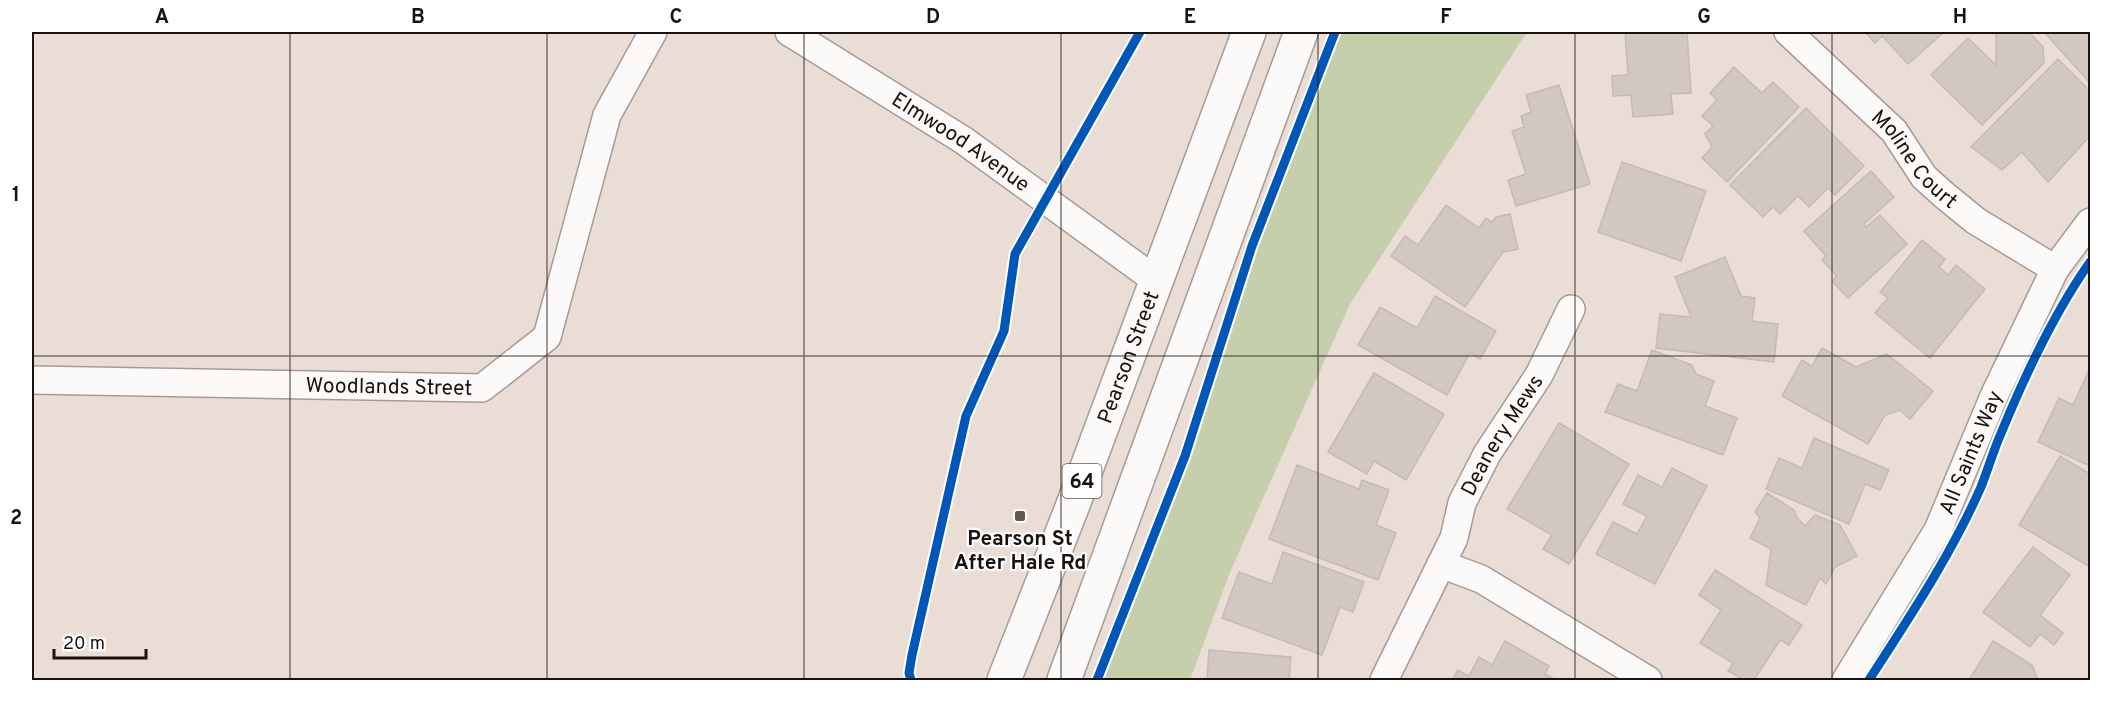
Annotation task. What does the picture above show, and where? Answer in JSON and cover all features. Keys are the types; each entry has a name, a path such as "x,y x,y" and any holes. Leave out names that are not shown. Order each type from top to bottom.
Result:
{"main road":[{"name":"Pearson Street","path":"1004,681 1157,281 1249,32"},
{"name":"64","path":"1064,681 1301,32"}],"street":[{"name":"Woodlands Street","path":"32,380 482,388 547,337 607,115 653,32"},
{"name":"Elmwood Avenue","path":"789,32 963,140 1157,281"},
{"name":"Moline Court","path":"1788,32 1894,130 1924,177 1944,195 1976,221 2055,269"},
{"name":"All Saints Way","path":"1846,681 1938,530 1994,396 2055,269 2091,222"},
{"name":"Deanery Mews","path":"1384,681 1454,538 1462,503 1477,473 1539,375 1571,309"},
{"path":"1441,564 1481,579 1648,681"}],"green space":[{"path":"1335,32 1527,32 1350,304 1231,570 1190,680 1098,680 1185,456 1252,246"}],"building":[{"path":"1625,32 1687,32 1691,93 1671,94 1673,114 1633,117 1631,95 1613,96 1612,76 1628,75"},
{"path":"1865,32 1944,32 1908,64 1882,36 1875,43"},
{"path":"1996,32 2029,32 2043,47 2044,63 1982,125 1931,75 1968,38 1996,65"},
{"path":"2044,32 2090,32 2090,83"},
{"path":"2058,59 2090,91 2090,136 2048,182 2022,152 2002,170 1971,147"},
{"path":"1734,67 1762,93 1773,82 1799,107 1727,182 1702,158 1712,147 1705,134 1713,126 1702,116 1717,100 1710,93"},
{"path":"1559,85 1590,184 1516,206 1508,180 1526,174 1512,131 1524,127 1521,116 1531,112 1526,95"},
{"path":"1806,108 1864,166 1835,195 1828,188 1809,207 1798,196 1780,214 1773,207 1763,217 1730,185"},
{"path":"1622,162 1706,191 1681,261 1598,232"},
{"path":"1871,171 1894,197 1864,224 1866,227 1880,215 1907,244 1848,298 1832,281 1837,276 1822,260 1826,256 1804,231"},
{"path":"1446,205 1479,228 1486,218 1492,222 1496,217 1510,214 1518,249 1503,252 1465,307 1391,256 1405,236 1418,245"},
{"path":"1922,240 1945,259 1939,267 1948,275 1956,265 1985,289 1930,358 1875,313 1888,298 1880,292"},
{"path":"1725,257 1741,296 1755,298 1752,321 1778,324 1774,362 1656,348 1660,314 1691,317 1675,277"},
{"path":"1435,296 1496,331 1480,359 1470,353 1447,395 1358,345 1380,307 1417,328"},
{"path":"1822,348 1856,367 1887,354 1933,391 1910,419 1900,410 1885,415 1868,444 1782,396 1802,360 1812,366"},
{"path":"1652,350 1692,365 1696,374 1714,381 1705,406 1737,418 1723,455 1605,412 1618,384 1637,391"},
{"path":"2090,368 2090,466 2038,442 2059,398 2073,405"},
{"path":"1374,373 1444,414 1406,480 1374,461 1367,474 1328,452"},
{"path":"1559,423 1629,464 1569,564 1543,549 1552,535 1507,509"},
{"path":"1814,438 1889,470 1880,490 1865,484 1849,524 1766,489 1779,458 1802,468"},
{"path":"2060,456 2090,474 2090,567 2019,525"},
{"path":"1297,465 1359,489 1362,480 1389,490 1376,525 1396,533 1378,580 1269,539"},
{"path":"1672,468 1707,486 1655,584 1596,554 1613,522 1637,534 1647,516 1623,504 1638,475 1662,487"},
{"path":"1767,493 1794,510 1797,518 1805,526 1815,515 1840,525 1857,556 1835,567 1826,584 1820,578 1806,605 1766,585 1771,549 1750,538 1760,518 1755,512"},
{"path":"2033,547 2070,575 2040,615 2063,633 2054,645 2040,634 2030,647 1983,612"},
{"path":"1283,552 1364,582 1353,612 1340,607 1322,655 1222,618 1239,572 1272,584"},
{"path":"1715,570 1802,625 1789,645 1780,640 1754,680 1744,680 1728,671 1733,663 1700,643 1721,610 1699,595"},
{"path":"1505,641 1549,666 1545,674 1556,680 1452,680 1458,670 1469,676 1479,657 1492,665"},
{"path":"1993,641 2032,665 2038,680 1969,680"},
{"path":"1209,650 1291,657 1289,680 1207,680"}],"cycle path":[{"path":"911,680 909,673 912,655 966,416 1004,331 1015,254 1140,32"},
{"path":"1097,680 1185,456 1252,246 1335,32"},
{"path":"1869,680 1929,586 1956,537 1981,487 1999,438 2031,365 2064,302 2090,262"}],"place":[{"name":"Pearson St After Hale Rd","path":"1020,516"}]}
